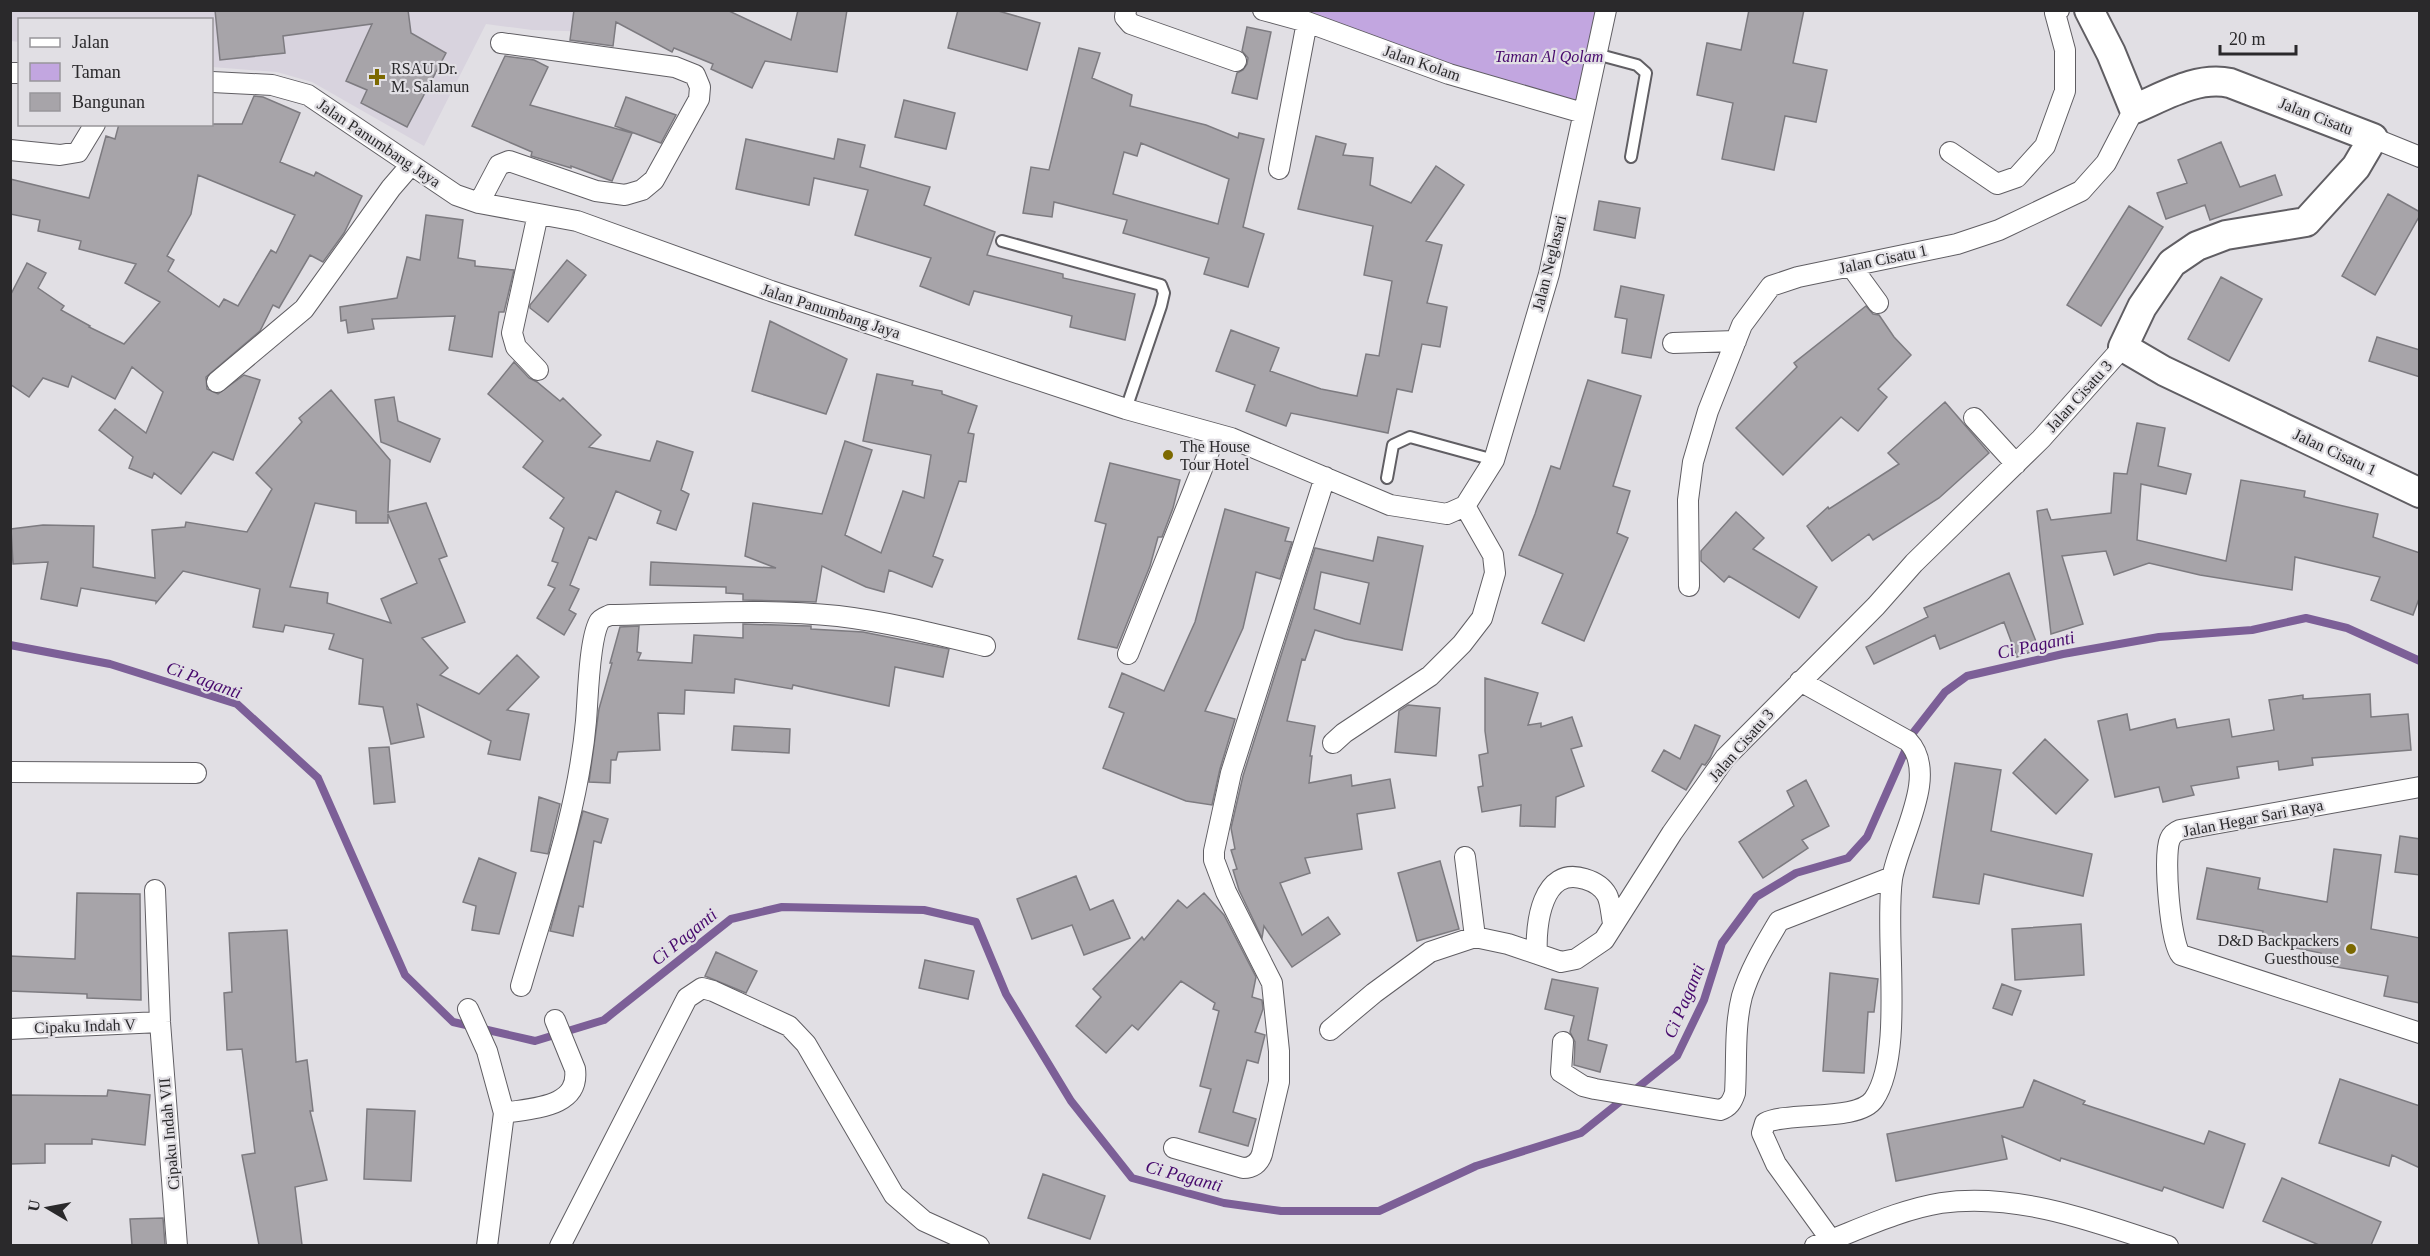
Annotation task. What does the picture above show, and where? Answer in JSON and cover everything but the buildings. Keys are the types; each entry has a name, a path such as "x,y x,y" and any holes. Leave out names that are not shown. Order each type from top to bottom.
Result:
{"street":[{"path":"1126,10 1125,17 1131,24 1236,61"},
{"name":"Jalan Kolam","path":"1263,10 1307,22 1449,74 1583,113"},
{"name":"Jalan Neglasari","path":"1465,506 1494,460 1549,274 1606,10"},
{"path":"1950,152 1997,184 2018,177 2045,146 2065,91 2065,50 2055,13 2059,10"},
{"path":"2089,10 2111,53 2134,109"},
{"path":"1279,169 1307,22"},
{"path":"479,203 499,165 509,161 596,191 626,195 642,190 654,180 699,99 700,87 696,75 675,67 501,43"},
{"name":"Jalan Cisatu","path":"2123,347 2142,307 2172,263 2197,246 2226,235 2306,222 2356,167 2373,138 2230,83 2216,80 2200,82 2134,109"},
{"name":"Jalan Panumbang Jaya","path":"213,82 272,85 308,95 410,166 456,195 479,203 577,220 771,291 1126,409 1216,434 1390,505 1447,514 1465,506"},
{"name":"Jalan Cisatu 1","path":"1689,586 1688,500 1693,462 1708,411 1742,325 1771,286 1798,277 1957,244 1999,230 2081,191 2106,163 2134,109"},
{"path":"10,150 60,155 78,152 94,126"},
{"path":"2373,138 2420,157"},
{"path":"217,382 304,309 391,188 410,166"},
{"path":"538,214 513,333 516,347 538,370"},
{"path":"1851,266 1878,303"},
{"path":"1674,343 1736,341"},
{"name":"Jalan Cisatu 1","path":"2123,347 2164,371 2420,493"},
{"name":"Jalan Cisatu 3","path":"1330,1030 1374,993 1430,952 1475,938 1508,944 1561,962 1576,959 1604,940 1613,923 1725,758 1876,606 1914,563 2041,439 2123,347"},
{"path":"1974,418 2016,464"},
{"path":"1128,654 1216,434"},
{"path":"1174,1148 1250,1168 1256,1164 1262,1154 1279,1082 1279,1052 1272,982 1226,892 1214,860 1232,773 1325,477"},
{"path":"1333,743 1344,733 1430,676 1462,644 1482,618 1496,573 1493,555 1465,506"},
{"path":"521,986 573,805 585,735 592,655 598,623 603,618 610,615 757,612 837,616 899,625 985,646"},
{"path":"1800,681 1912,744 1920,760 1920,779 1904,843 1892,877 1890,1034 1885,1068 1873,1101 1858,1109 1807,1118 1772,1120 1765,1124 1762,1133 1776,1164 1823,1243 1907,1212 1940,1203 1974,1200 2019,1202 2168,1245"},
{"path":"10,772 196,773"},
{"name":"Jalan Hegar Sari Raya","path":"2420,787 2176,831 2169,841 2166,864 2174,941 2181,955 2420,1033"},
{"path":"1465,857 1475,938"},
{"path":"1537,954 1535,933 1540,909 1550,888 1557,880 1567,876 1578,876 1599,884 1607,896 1613,923"},
{"path":"1563,1042 1561,1072 1583,1086 1720,1110 1731,1104 1736,1093 1738,1021 1742,996 1753,969 1779,921 1892,877"},
{"name":"Cipaku Indah VII","path":"155,890 160,1022 177,1245"},
{"path":"560,1245 687,998 702,988 789,1026 806,1044 894,1195 924,1221 979,1245"},
{"path":"468,1009 484,1045 504,1113 487,1245"},
{"path":"504,1113 557,1104 571,1090 576,1076 568,1049 555,1020"},
{"name":"Cipaku Indah V","path":"10,1029 160,1022"}],"lane":[{"path":"1596,54 1636,65 1646,73 1631,157"},
{"path":"1002,241 1161,285 1164,293 1161,306 1126,409"},
{"path":"1387,478 1393,445 1410,437 1494,460"}],"shaded area":[{"name":"RSAU Dr. M. Salamun","path":"10,11 604,11 596,32 532,30 486,24 424,146 312,82 277,72 213,67 213,18 18,18 18,42 11,41"}],"green space":[{"name":"Taman Al Qolam","path":"1263,11 1606,11 1583,113"}],"waterway":[{"name":"Ci Paganti","path":"10,645 110,664 237,704 318,778 405,975 453,1022 535,1041 604,1020 731,919 782,907 924,910 976,922 1006,994 1071,1101 1132,1178 1224,1203 1281,1211 1379,1211 1476,1166 1581,1133 1677,1056 1704,1000 1722,943 1756,897 1796,873 1848,858 1867,837 1913,733 1945,692 1967,676 2063,654 2159,637 2252,630 2306,618 2347,628 2420,661"}],"place":[{"name":"RSAU Dr. M. Salamun","path":"377,77"},
{"name":"The House Tour Hotel","path":"1168,455"},
{"name":"D&D Backpackers Guesthouse","path":"2351,949"}]}
